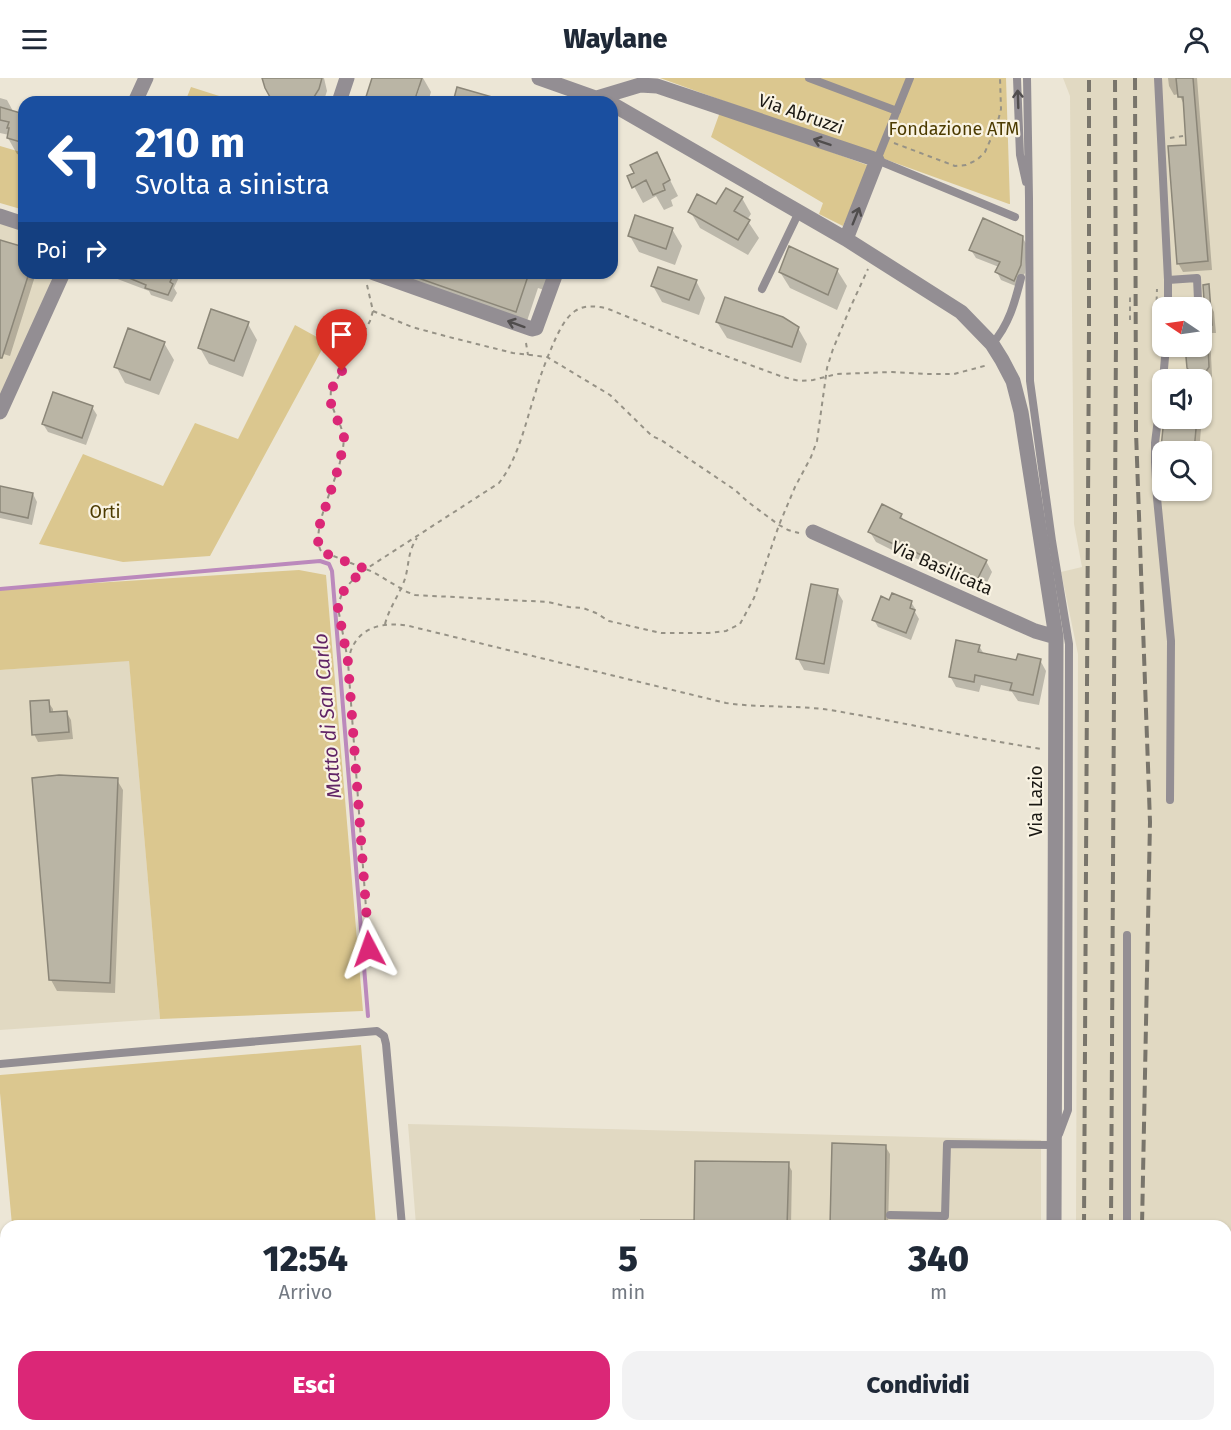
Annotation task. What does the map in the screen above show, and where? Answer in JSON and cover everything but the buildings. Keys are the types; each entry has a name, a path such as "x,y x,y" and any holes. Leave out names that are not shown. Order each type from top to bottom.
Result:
{"street":[{"path":"138,96 146,78"},
{"path":"341,96 347,78"},
{"path":"539,78 584,96"},
{"name":"Via Abruzzi","path":"618,100 640,85 657,86 877,160"},
{"path":"618,111 799,212 960,312 992,344 1002,360"},
{"path":"846,240 877,160"},
{"path":"0,216 18,222"},
{"path":"0,412 60,279"},
{"path":"373,279 534,329 554,279"},
{"name":"Via Lazio","path":"1002,360 1012,381 1021,412 1056,637 1054,1220"},
{"name":"Via Basilicata","path":"813,532 1035,631 1056,637"}],"lane":[{"path":"809,78 897,111"},
{"path":"910,78 877,160 1015,217"},
{"path":"1017,78 1020,155 1029,198"},
{"path":"890,1215 945,1216 947,1144 1054,1146 1068,1110 1069,644 1030,381 1027,78"},
{"path":"1158,78 1168,297"},
{"path":"762,289 799,212"},
{"path":"992,344 1007,323 1021,278"},
{"path":"1168,280 1197,279 1198,297"},
{"path":"1157,429 1155,462 1157,498 1171,641 1170,800"},
{"path":"1126,1220 1127,935"},
{"path":"0,1064 377,1031 384,1036 386,1044 401,1220"}],"path":[{"path":"885,140 955,166 966,165 977,160 985,152 997,125 1001,109 1000,78"},
{"path":"370,279 373,311 370,321 331,390 330,401 344,437 340,463 319,527 318,545 321,551 366,569 407,592 423,596 548,602 583,608 609,621 661,633 710,633 726,631 740,624 754,598 779,525 817,441 826,377 833,350 863,279 875,258"},
{"path":"1130,295 1130,320"},
{"path":"369,949 348,662 340,625 339,601 342,592 352,580 366,569 500,483 508,472 519,447 547,357 560,330 573,313 582,307 606,308 701,347 800,381 837,374 954,374 1002,360"},
{"path":"373,311 412,327 457,339 513,353 547,357 610,395 652,436 735,490 779,525 802,534 813,532"},
{"path":"386,624 392,604 404,583 411,546 418,535"},
{"path":"348,662 352,647 359,638 372,629 386,624 409,626 726,703 798,706 829,710 1056,752"}],"shaded area":[{"path":"1063,78 1231,78 1231,1220 1076,1220 1078,654 1061,572 1082,567 1074,524 1070,96"},
{"path":"0,217 18,222 18,279 60,279 0,412"},
{"path":"129,660 160,1019 0,1030 0,670"},
{"path":"408,1124 1041,1140 1041,1220 416,1220"}],"green space":[{"name":"Fondazione ATM","path":"660,78 1006,78 1010,204 1009,204"},
{"path":"191,87 219,96 187,96"},
{"path":"720,112 870,166 843,226 819,214 823,203 711,137"},
{"path":"0,146 18,151 18,208 0,203"},
{"name":"Orti","path":"295,325 326,342 210,556 123,562 39,544 83,454 163,486 195,423 238,439"},
{"path":"299,570 326,575 363,1011 160,1019 129,661 0,670 0,589"},
{"path":"361,1045 376,1220 12,1220 0,1075"}],"waterway":[{"name":"Matto di San Carlo","path":"0,589 320,561 329,564 332,571 368,1016"}],"railway":[{"path":"1084,1220 1089,78"},
{"path":"1111,1220 1116,334 1115,78"},
{"path":"1135,78 1136,432 1150,822 1142,1220"}],"route":[{"path":"342,371 331,390 330,401 344,437 340,463 319,527 318,545 321,551 331,556 366,569 342,592 338,608 348,662 369,949"}]}
